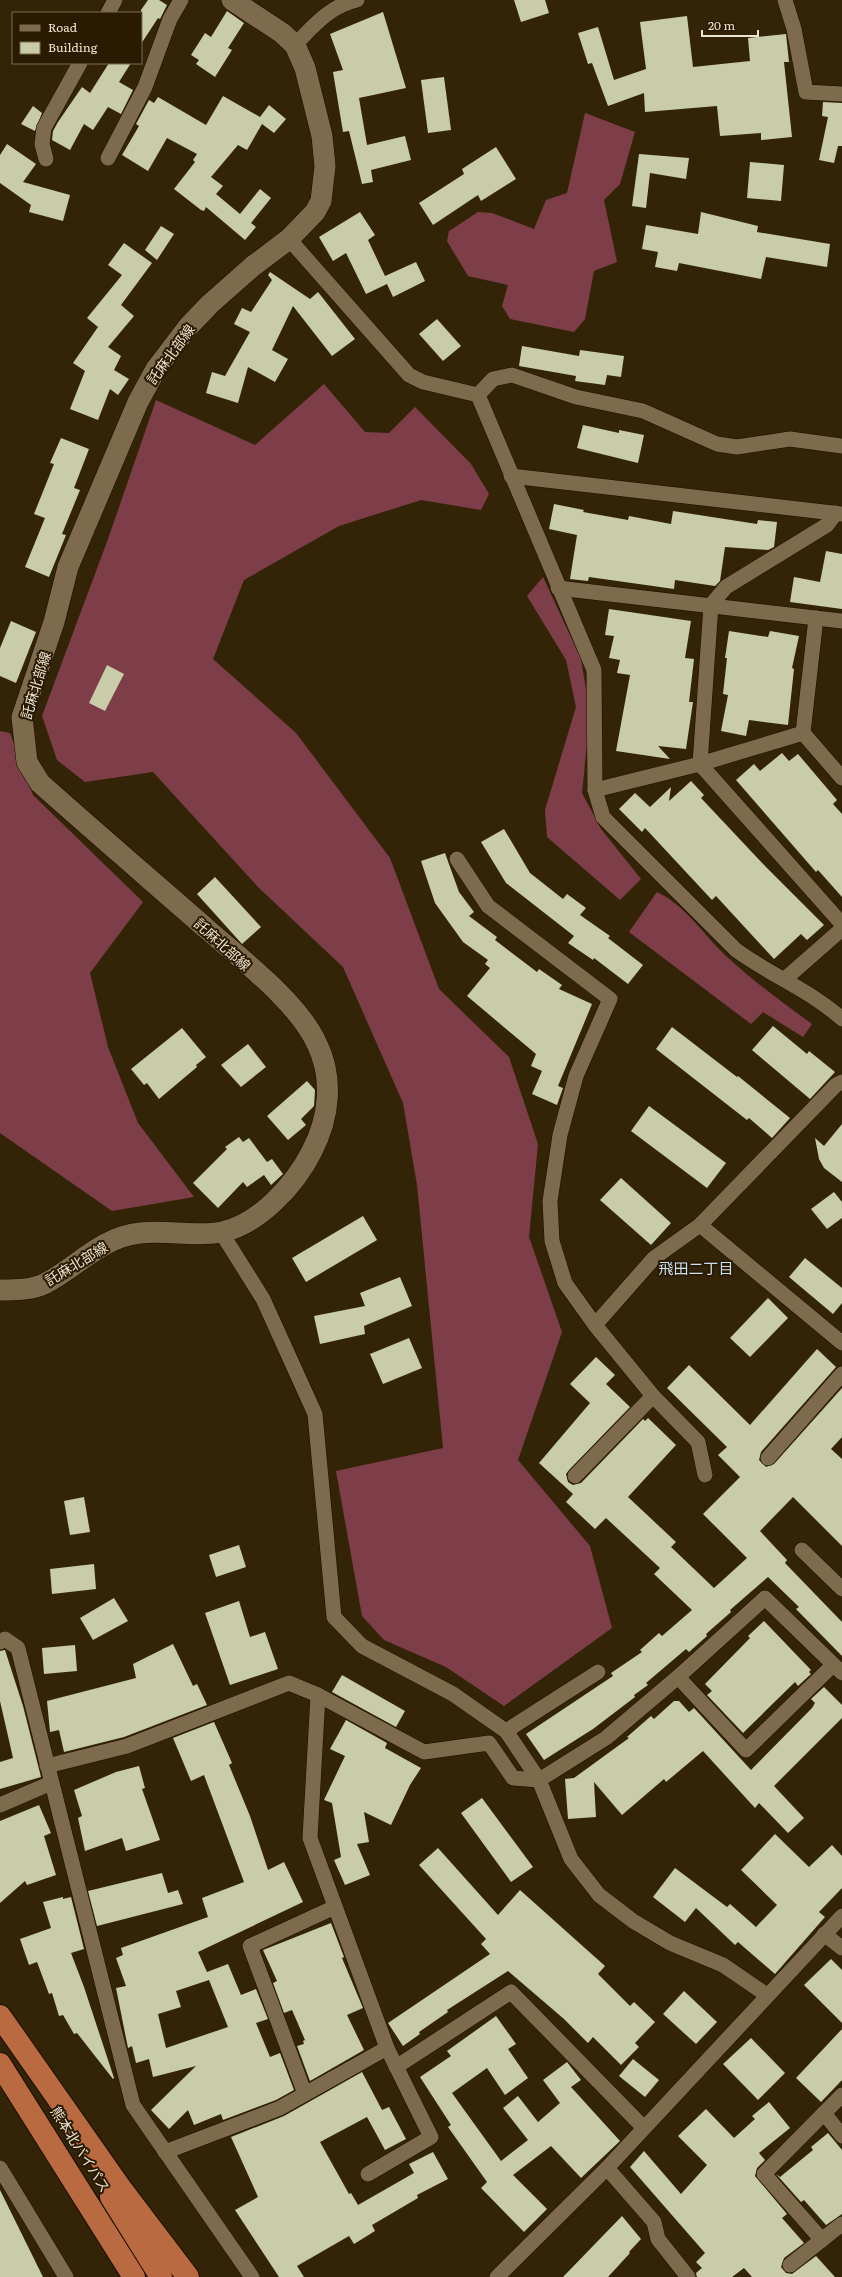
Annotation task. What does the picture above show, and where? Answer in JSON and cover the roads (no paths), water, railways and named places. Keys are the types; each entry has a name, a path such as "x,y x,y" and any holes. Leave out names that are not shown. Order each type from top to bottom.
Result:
{"highway":[{"path":"0,2016 122,2190 188,2277"},
{"name":"熊本北バイパス","path":"0,2020 161,2277"},
{"name":"熊本北バイパス","path":"0,2064 134,2277"},
{"path":"69,2173 118,2277"}],"main road":[{"name":"託麻北部線","path":"0,1290 18,1290 45,1284 92,1251 119,1238 140,1233 188,1234 221,1232 240,1226 259,1215 298,1175 323,1128 327,1100 327,1071 318,1045 304,1020 241,959 40,783 27,762 22,717 54,622 68,567 138,402 156,369 210,304 253,266 290,239 316,212 321,201 325,166 322,136 305,68 295,45 282,33 232,0"}],"street":[{"path":"109,12 115,0"},
{"path":"108,158 145,87 170,20 182,0"},
{"path":"295,45 330,11 344,3 357,0"},
{"path":"785,0 794,29 806,92 842,94"},
{"path":"46,160 42,144 44,128 79,64"},
{"path":"290,239 409,375 423,382 478,395"},
{"path":"478,395 493,379 512,375 576,397 643,411 717,444 737,447 790,439 842,446"},
{"path":"478,395 558,588 594,670 595,790 603,817 736,950 759,967 785,979 825,1004 842,1019"},
{"path":"511,476 839,514"},
{"path":"839,514 828,525 726,587 712,605 700,764 842,924"},
{"path":"558,588 842,621"},
{"path":"816,618 803,733 842,778"},
{"path":"595,790 700,764 803,733"},
{"path":"457,859 488,906 610,999 576,1076 560,1135 550,1201 552,1241 565,1283 595,1325 653,1396 698,1442 705,1475"},
{"path":"785,979 842,929"},
{"path":"595,1325 654,1258 700,1224 836,1085 842,1082"},
{"path":"700,1224 842,1343"},
{"path":"221,1232 263,1299 315,1414 334,1617 362,1646 453,1694 506,1731 539,1780 571,1859 599,1894 632,1921 670,1943 723,1965 767,1995"},
{"path":"768,1458 842,1374"},
{"path":"575,1476 653,1396"},
{"path":"802,1550 842,1589"},
{"path":"47,1766 127,1746 289,1683 318,1695 424,1752 489,1743 513,1778 539,1780 606,1738 678,1677 765,1598 837,1669 746,1750 678,1677"},
{"path":"0,1642 5,1639 18,1648 133,2105 252,2277"},
{"path":"506,1731 598,1672"},
{"path":"318,1695 310,1838 387,2048 431,2137 368,2174"},
{"path":"0,1805 52,1783"},
{"path":"305,2094 250,1946 335,1907"},
{"path":"497,2277 607,2168 842,1916"},
{"path":"824,1934 842,1948"},
{"path":"396,2067 511,1992 644,2128"},
{"path":"165,2152 280,2108 387,2048"},
{"path":"822,2240 764,2174 842,2095"},
{"path":"824,2113 842,2136"},
{"path":"0,2168 66,2277"},
{"path":"607,2168 654,2222 658,2239 688,2277"},
{"path":"790,2265 842,2224"}],"district":[{"name":"飛田二丁目","path":"696,1267"}]}
